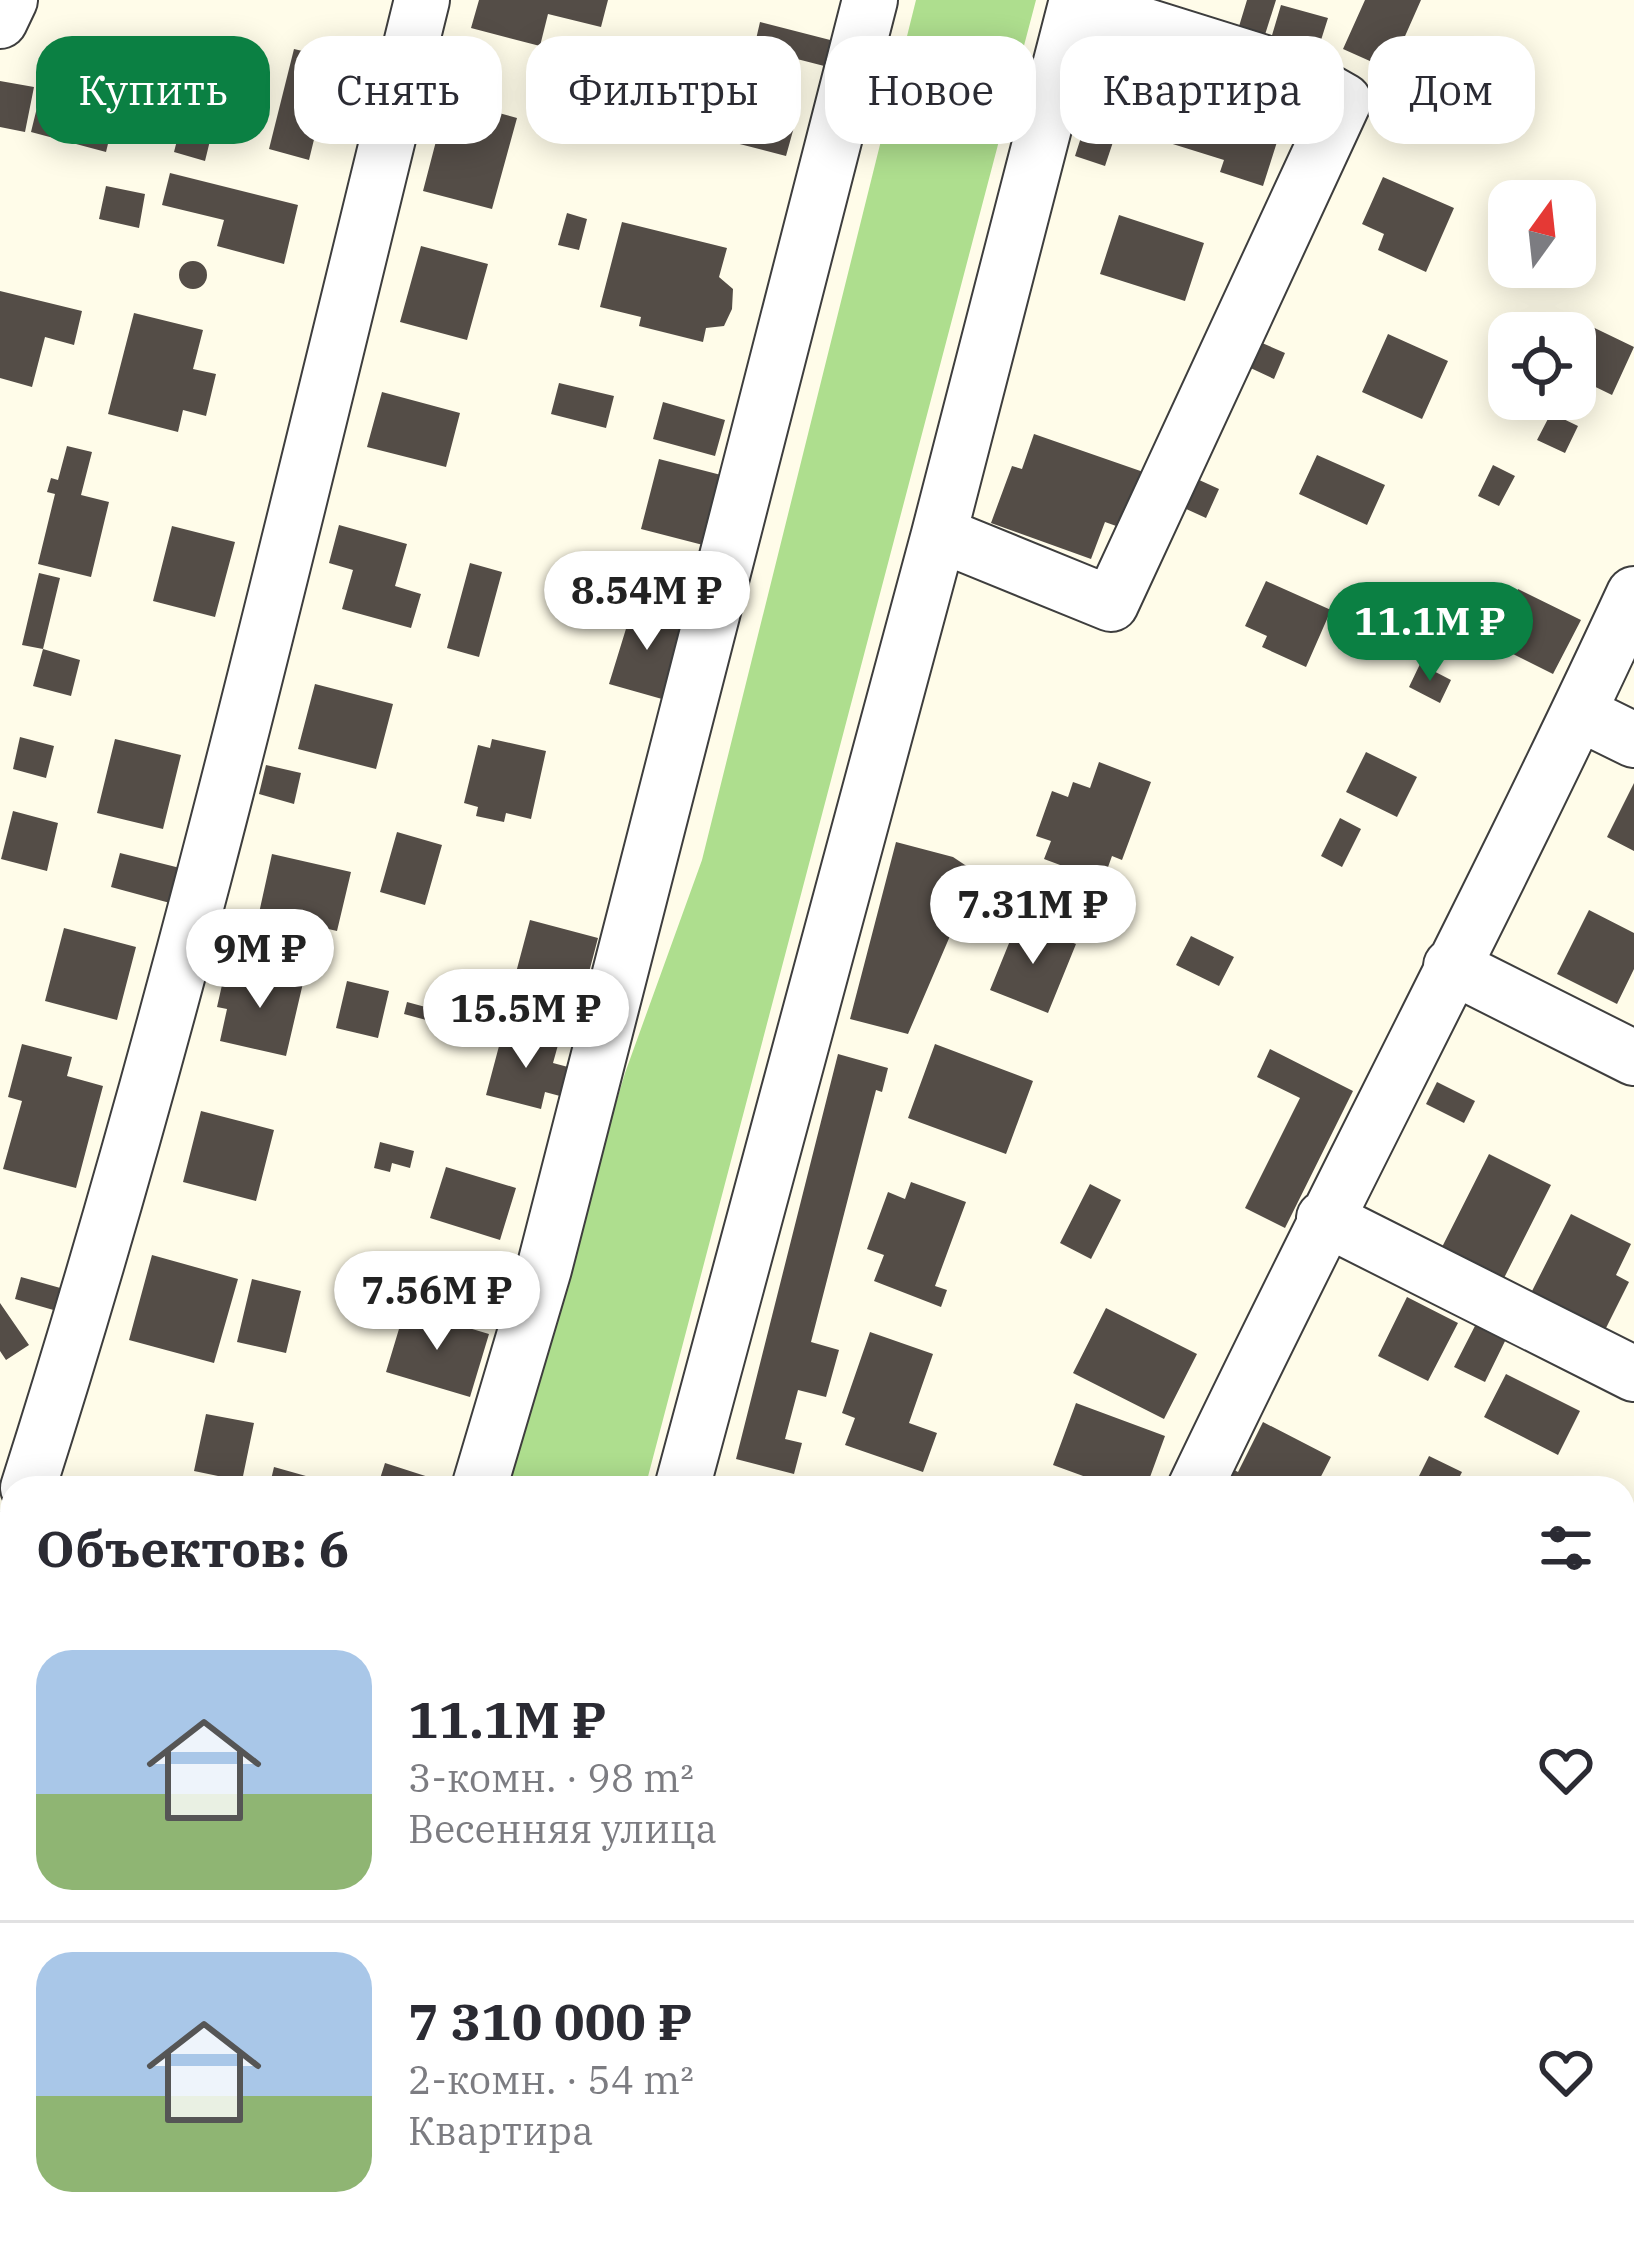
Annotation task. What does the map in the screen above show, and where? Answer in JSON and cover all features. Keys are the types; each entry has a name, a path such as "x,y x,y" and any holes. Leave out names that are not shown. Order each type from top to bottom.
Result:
{"street":[{"path":"0,21 10,0"},
{"path":"32,1476 116,1199 284,556 422,0"},
{"path":"483,1476 544,1270 870,0"},
{"path":"685,1476 1077,2 1292,72 1344,101 1111,604 939,534"},
{"path":"1201,1476 1634,594"},
{"path":"1579,712 1634,740"},
{"path":"1451,966 1634,1058"},
{"path":"1324,1218 1634,1374"}],"green space":[{"path":"916,0 1036,0 1027,36 907,36"},
{"path":"880,144 998,144 648,1476 505,1476 625,1073 702,860"}],"building":[{"path":"479,0 608,0 601,27 548,14 542,36 526,36 526,42 471,28"},
{"path":"1247,0 1276,0 1265,36 1237,33"},
{"path":"1365,0 1421,0 1405,36 1368,36 1368,60 1344,47"},
{"path":"1281,5 1328,18 1322,36 1272,36"},
{"path":"760,22 825,39 825,66 801,60 801,36 757,36"},
{"path":"294,49 294,144 313,144 309,160 269,149"},
{"path":"0,81 34,87 25,132 0,127"},
{"path":"502,114 517,118 492,209 423,191 435,144 502,144"},
{"path":"76,144 108,144 106,152"},
{"path":"176,144 209,144 205,161 174,152"},
{"path":"740,144 789,144 786,156"},
{"path":"1079,144 1112,144 1105,166 1075,156"},
{"path":"1173,144 1276,144 1263,186 1220,172 1224,160"},
{"path":"170,173 298,205 284,264 217,246 224,220 162,205"},
{"path":"1383,177 1454,208 1426,272 1378,250 1384,234 1362,224"},
{"path":"106,186 145,194 139,228 99,219"},
{"path":"567,213 587,219 579,250 558,245"},
{"path":"1119,215 1204,243 1185,301 1100,274"},
{"path":"622,222 727,248 719,277 733,289 732,309 724,326 706,328 703,342 639,326 641,317 600,307"},
{"path":"421,246 488,264 467,340 400,322"},
{"path":"193,261 203,265 207,275 203,285 193,289 183,285 179,275 183,265"},
{"path":"0,291 82,311 74,345 45,337 32,387 0,378"},
{"path":"134,313 203,330 193,369 216,374 206,416 183,410 178,432 108,414"},
{"path":"1596,329 1634,347 1612,395 1596,387"},
{"path":"1388,334 1448,361 1422,419 1362,392"},
{"path":"1253,339 1285,353 1274,379 1242,364"},
{"path":"559,383 614,396 606,428 551,414"},
{"path":"382,392 460,413 446,467 367,447"},
{"path":"663,402 725,420 715,456 653,439"},
{"path":"1547,420 1578,426 1565,453 1537,440"},
{"path":"1034,434 1152,475 1133,532 1105,522 1091,559 991,523 1012,466 1022,469"},
{"path":"67,446 92,452 81,495 109,502 91,577 38,564 55,494 47,492 51,478 58,480"},
{"path":"1317,455 1385,485 1367,525 1299,494"},
{"path":"659,459 721,475 703,545 641,529"},
{"path":"1493,465 1515,476 1499,506 1478,496"},
{"path":"1197,479 1219,489 1206,518 1184,508"},
{"path":"339,525 407,544 395,586 421,594 411,628 342,609 353,570 329,563"},
{"path":"172,526 235,542 215,617 153,601"},
{"path":"470,563 502,572 479,657 447,648"},
{"path":"39,573 60,578 43,649 22,645"},
{"path":"1266,581 1331,610 1306,667 1262,647 1267,636 1245,626"},
{"path":"1518,589 1581,620 1553,674 1491,643"},
{"path":"633,606 685,621 662,699 609,684"},
{"path":"43,649 80,660 71,696 33,686"},
{"path":"1420,664 1451,680 1440,703 1409,687"},
{"path":"315,684 393,704 376,769 298,749"},
{"path":"20,737 54,746 46,778 13,769"},
{"path":"115,739 181,755 163,829 97,813"},
{"path":"492,739 546,751 531,819 506,813 504,822 476,816 478,807 464,803 478,745 490,748"},
{"path":"1366,752 1417,777 1397,817 1346,792"},
{"path":"1099,762 1151,782 1122,860 1112,856 1103,881 1044,859 1051,841 1036,836 1052,791 1068,797 1073,782 1090,788"},
{"path":"266,765 301,773 294,804 259,794"},
{"path":"1634,783 1634,851 1607,837"},
{"path":"13,811 58,823 47,871 1,859"},
{"path":"1340,818 1361,829 1342,867 1321,856"},
{"path":"397,832 442,845 425,905 380,892"},
{"path":"896,842 953,857 977,873 908,1034 850,1019"},
{"path":"120,853 180,868 170,903 111,887"},
{"path":"272,854 351,872 337,931 259,913"},
{"path":"1589,910 1634,933 1634,969 1617,1004 1557,974"},
{"path":"530,920 598,938 578,1014 510,995"},
{"path":"1018,921 1076,944 1048,1013 990,990"},
{"path":"64,928 136,947 117,1020 45,1001"},
{"path":"1191,936 1234,957 1219,986 1176,965"},
{"path":"236,968 303,983 286,1056 220,1041 227,1009 217,1007 222,985 232,987"},
{"path":"347,981 389,991 378,1038 336,1028"},
{"path":"407,1002 444,1012 441,1024 404,1014"},
{"path":"503,1031 558,1045 553,1063 568,1067 560,1096 545,1092 541,1109 486,1095"},
{"path":"22,1044 72,1057 67,1076 103,1086 76,1188 3,1169 22,1101 8,1097"},
{"path":"935,1044 1033,1081 1006,1154 908,1118"},
{"path":"1270,1049 1353,1091 1285,1228 1245,1208 1300,1098 1257,1077"},
{"path":"838,1054 888,1068 882,1092 876,1090 811,1342 839,1350 826,1397 798,1390 785,1439 802,1443 794,1474 736,1459"},
{"path":"1437,1082 1475,1101 1464,1123 1426,1104"},
{"path":"201,1111 274,1130 256,1201 183,1182"},
{"path":"380,1142 414,1151 410,1168 392,1163 390,1172 374,1168"},
{"path":"1489,1154 1551,1185 1501,1284 1439,1253"},
{"path":"446,1167 516,1188 500,1240 430,1218"},
{"path":"911,1182 966,1202 935,1286 947,1290 941,1307 874,1281 884,1255 867,1249 888,1192 905,1199"},
{"path":"1090,1184 1121,1200 1091,1259 1060,1243"},
{"path":"1571,1214 1631,1244 1616,1275 1629,1282 1604,1332 1530,1295"},
{"path":"152,1255 238,1279 214,1363 129,1340"},
{"path":"21,1277 64,1289 57,1311 15,1299"},
{"path":"252,1279 301,1291 286,1353 237,1342"},
{"path":"1407,1297 1458,1323 1428,1381 1378,1356"},
{"path":"0,1303 29,1345 6,1360 0,1351"},
{"path":"1106,1308 1197,1354 1164,1419 1073,1373"},
{"path":"405,1309 489,1334 470,1397 386,1372"},
{"path":"1478,1320 1508,1335 1485,1382 1454,1367"},
{"path":"870,1332 933,1354 909,1423 937,1433 923,1472 845,1445 855,1418 842,1413"},
{"path":"1506,1374 1580,1411 1558,1455 1484,1417"},
{"path":"1076,1403 1165,1436 1150,1476 1083,1476 1053,1465"},
{"path":"206,1414 254,1423 243,1476 194,1471"},
{"path":"1263,1422 1331,1457 1321,1476 1217,1476 1223,1464 1238,1472"},
{"path":"1429,1456 1462,1472 1460,1476 1419,1476"},
{"path":"385,1463 425,1476 381,1476"},
{"path":"274,1467 306,1476 272,1476"}]}
